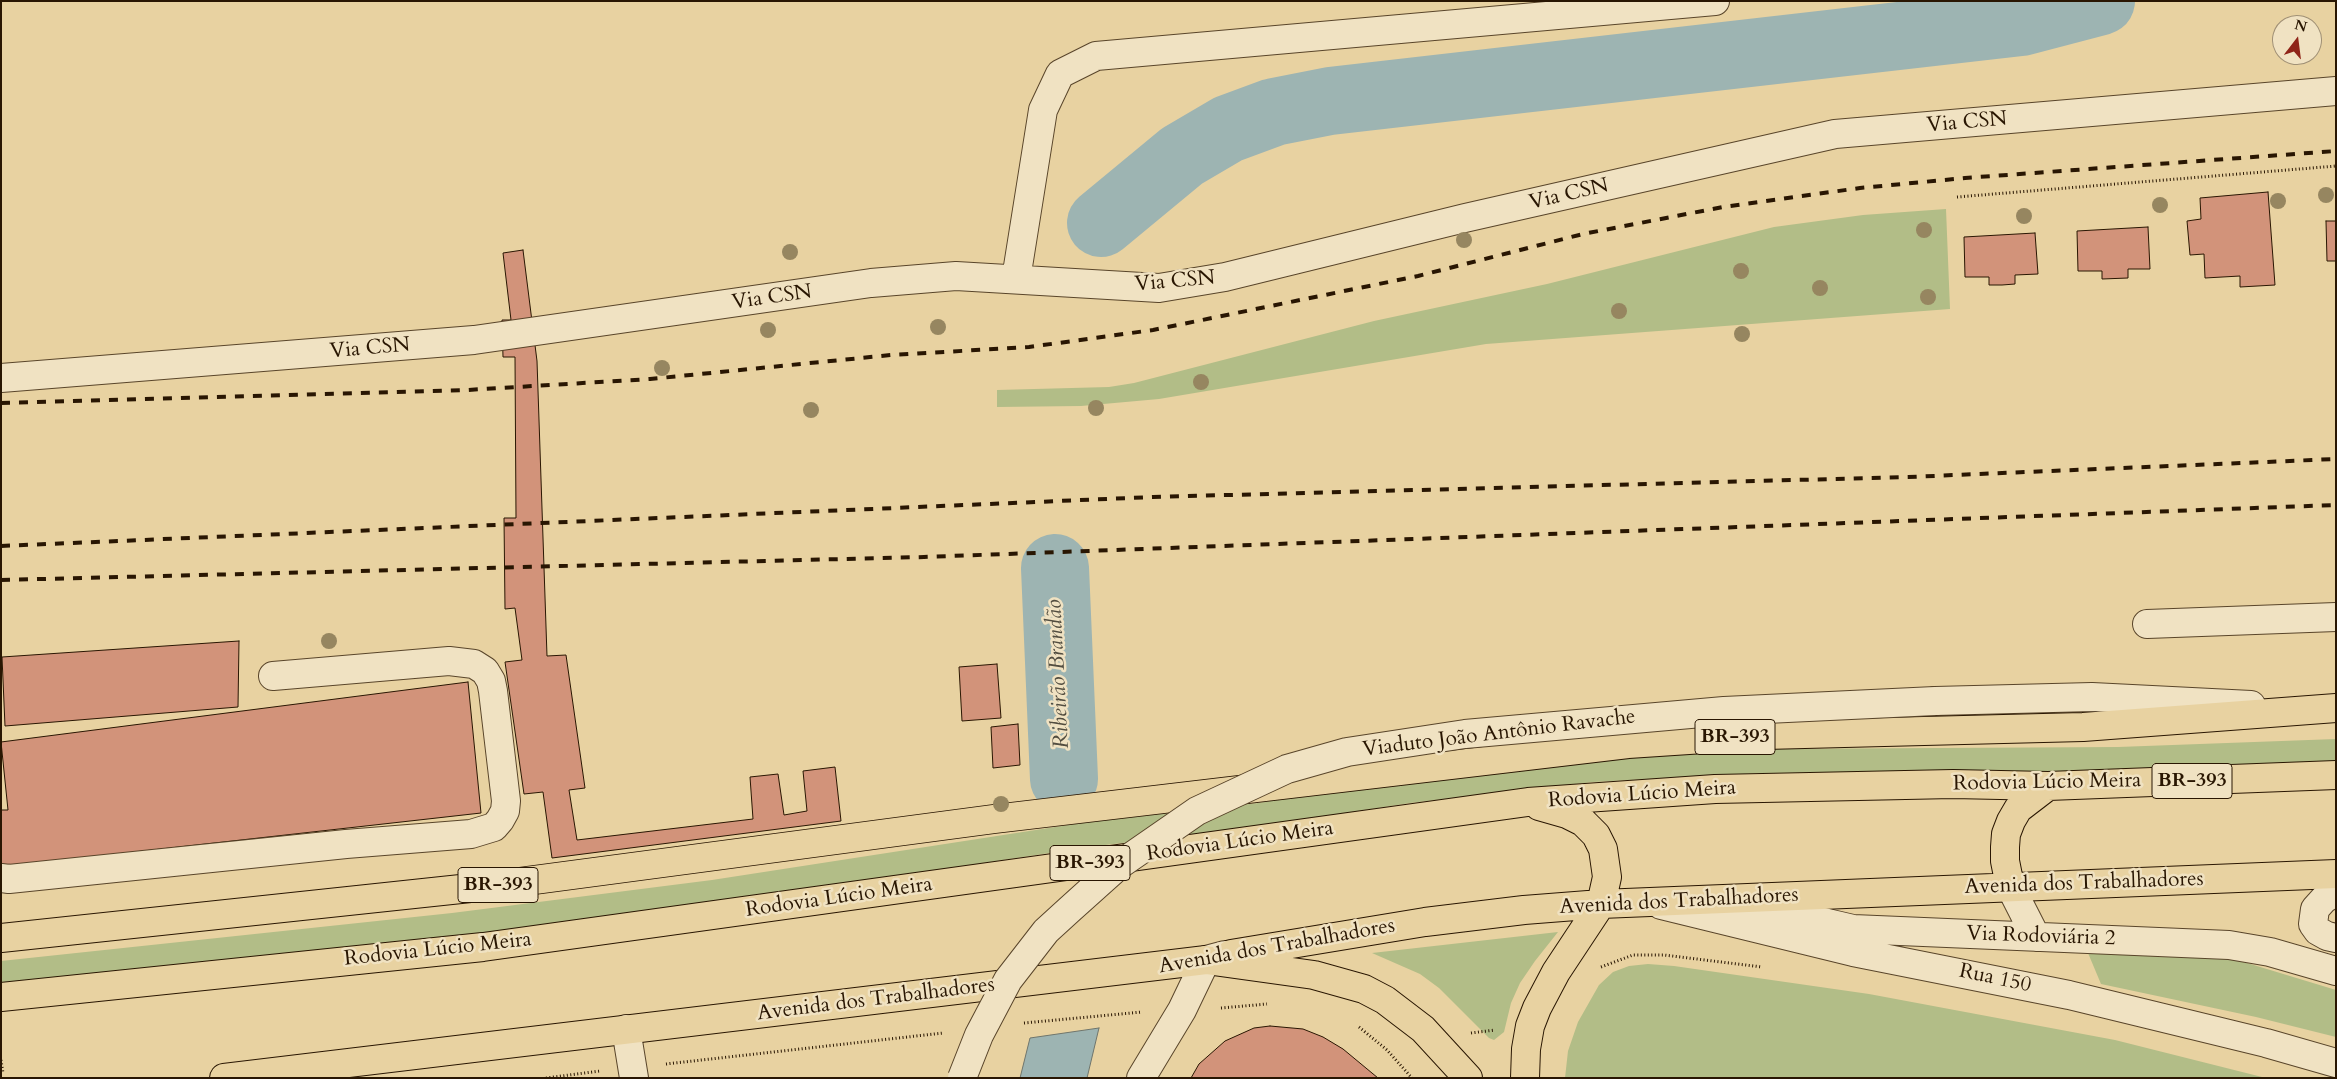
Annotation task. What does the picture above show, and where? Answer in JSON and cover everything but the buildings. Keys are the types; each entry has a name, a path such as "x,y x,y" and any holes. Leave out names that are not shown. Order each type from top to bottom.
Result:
{"main road":[{"name":"BR-393","path":"1,938 489,886 994,819 1628,744 1765,735 2082,727 2328,708"},
{"name":"Rodovia Lúcio Meira","path":"1,997 483,947 1528,802 1715,789 1953,784 2048,786 2336,775"},
{"path":"2010,886 2005,862 2006,834 2018,809 2048,786"},
{"path":"1525,1078 1526,1049 1530,1026 1537,1008 1556,972 1601,904 1607,878 1606,862 1596,836 1583,822 1567,814 1528,802"},
{"name":"Avenida dos Trabalhadores","path":"224,1078 626,1029 1131,971 1425,922 1524,910 1601,904 2336,874"},
{"path":"1215,958 1314,975 1364,989 1406,1014 1424,1028 1468,1078"}],"street":[{"path":"1016,279 1043,110 1060,74 1096,56 1715,1"},
{"name":"Via CSN","path":"1,378 474,340 871,283 956,276 1159,288 1225,277 1465,218 1835,134 2336,91"},
{"path":"2147,624 2336,617"},
{"path":"1,878 9,879 346,844 472,834 494,828 500,820 505,810 506,801 493,691 491,681 485,671 474,664 449,661 273,676"},
{"name":"Viaduto João Antônio Ravache","path":"962,1078 979,1035 1008,980 1046,931 1119,865 1197,811 1287,769 1347,752 1466,734 1724,711 1935,701 2092,697 2328,708"},
{"path":"2010,886 2036,937"},
{"path":"2336,892 2315,909 2313,924 2318,931 2336,938"},
{"name":"Via Rodoviária 2","path":"1746,898 1810,919 1853,928 2229,945 2270,952 2336,971"},
{"name":"Rua 150","path":"1652,903 1853,952 2069,995 2266,1043 2336,1063"},
{"path":"1141,1078 1215,958"},
{"path":"626,1029 633,1073"}],"path":[{"path":"1957,198 2336,166"},
{"path":"1595,971 1607,963 1633,955 1664,955 1711,959 1770,968"},
{"path":"1020,1024 1108,1014 1272,1004"},
{"path":"1355,1024 1368,1032 1412,1078"},
{"path":"546,1078 633,1073 952,1032"},
{"path":"1,1060 3,1073"}],"green space":[{"path":"1946,209 1950,309 1486,344 1159,399 1081,406 997,407 997,390 1109,387 1134,383 1374,321 1547,284 1774,227 1863,215"},
{"path":"2336,739 2336,762 2121,771 1764,773 1593,782 1410,803 1263,826 1089,847 720,903 459,936 1,985 1,961 452,913 712,880 1081,823 1258,803 1401,780 1587,760 1758,749 2118,747"},
{"path":"1558,932 1520,983 1511,1003 1504,1032 1494,1040 1489,1038 1439,988 1420,974 1372,953"},
{"path":"2088,953 2234,959 2336,990 2336,1037 2256,1017 2101,984"},
{"path":"1648,964 1674,966 1869,994 2115,1040 2266,1078 1565,1078 1568,1051 1578,1022 1599,985 1613,972 1629,966"}],"water":[{"path":"1099,1028 1087,1078 1020,1078 1030,1038"}],"waterway":[{"path":"1101,223 1182,156 1228,129 1274,112 1330,101 2021,22 2101,1"},
{"name":"Ribeirão Brandão","path":"1055,568 1064,779"}],"railway":[{"path":"1,403 467,390 650,379 891,355 1029,347 1153,330 1418,276 1583,234 1723,207 1860,188 1965,178 2336,151"},
{"path":"1,546 1153,497 1908,477 2336,459"},
{"path":"1,580 924,557 2336,505"}]}
